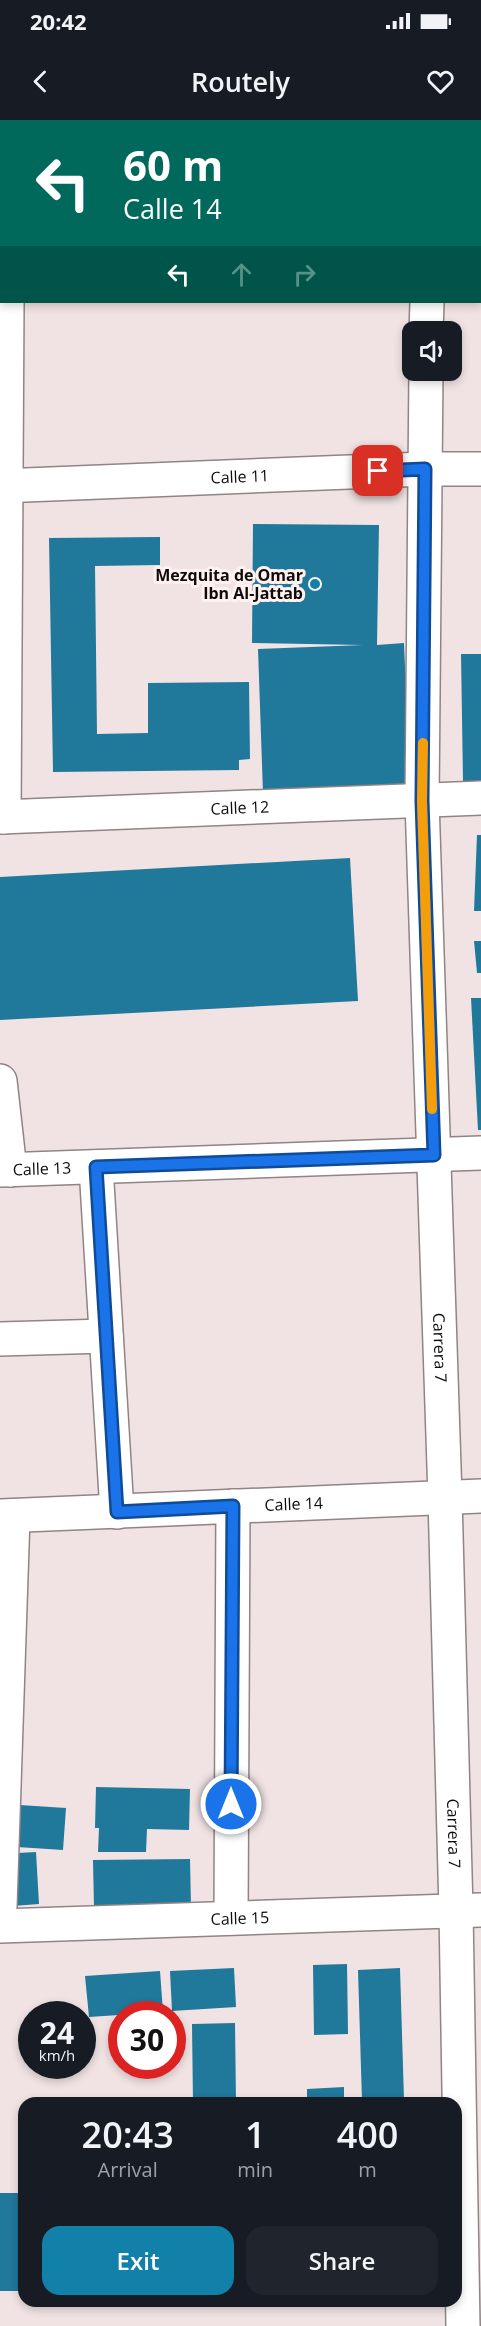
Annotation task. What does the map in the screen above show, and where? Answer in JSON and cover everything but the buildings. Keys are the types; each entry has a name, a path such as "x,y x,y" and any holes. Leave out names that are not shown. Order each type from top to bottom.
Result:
{"street":[{"path":"2,817 2,485 7,303"},
{"path":"426,321 427,303"},
{"name":"Carrera 7","path":"426,381 422,801 445,1497 469,1910 463,2326"},
{"name":"Calle 11","path":"2,485 425,469 481,469"},
{"name":"Calle 12","path":"2,817 481,798"},
{"path":"0,1081 5,1170"},
{"name":"Calle 13","path":"5,1170 481,1153"},
{"path":"96,1167 117,1512"},
{"path":"0,1339 106,1336"},
{"name":"Calle 14","path":"7,1516 481,1496"},
{"path":"231,1918 233,1506"},
{"path":"0,1906 7,1516"},
{"name":"Calle 15","path":"0,1926 469,1910"}],"slow traffic":[{"path":"423,743 422,801 432,1109"}],"place":[{"name":"Mezquita de Omar Ibn Al-Jattab","path":"315,584"}],"route":[{"path":"231,1804 233,1506 117,1512 96,1167 434,1155 422,801 425,469 378,471"}]}
